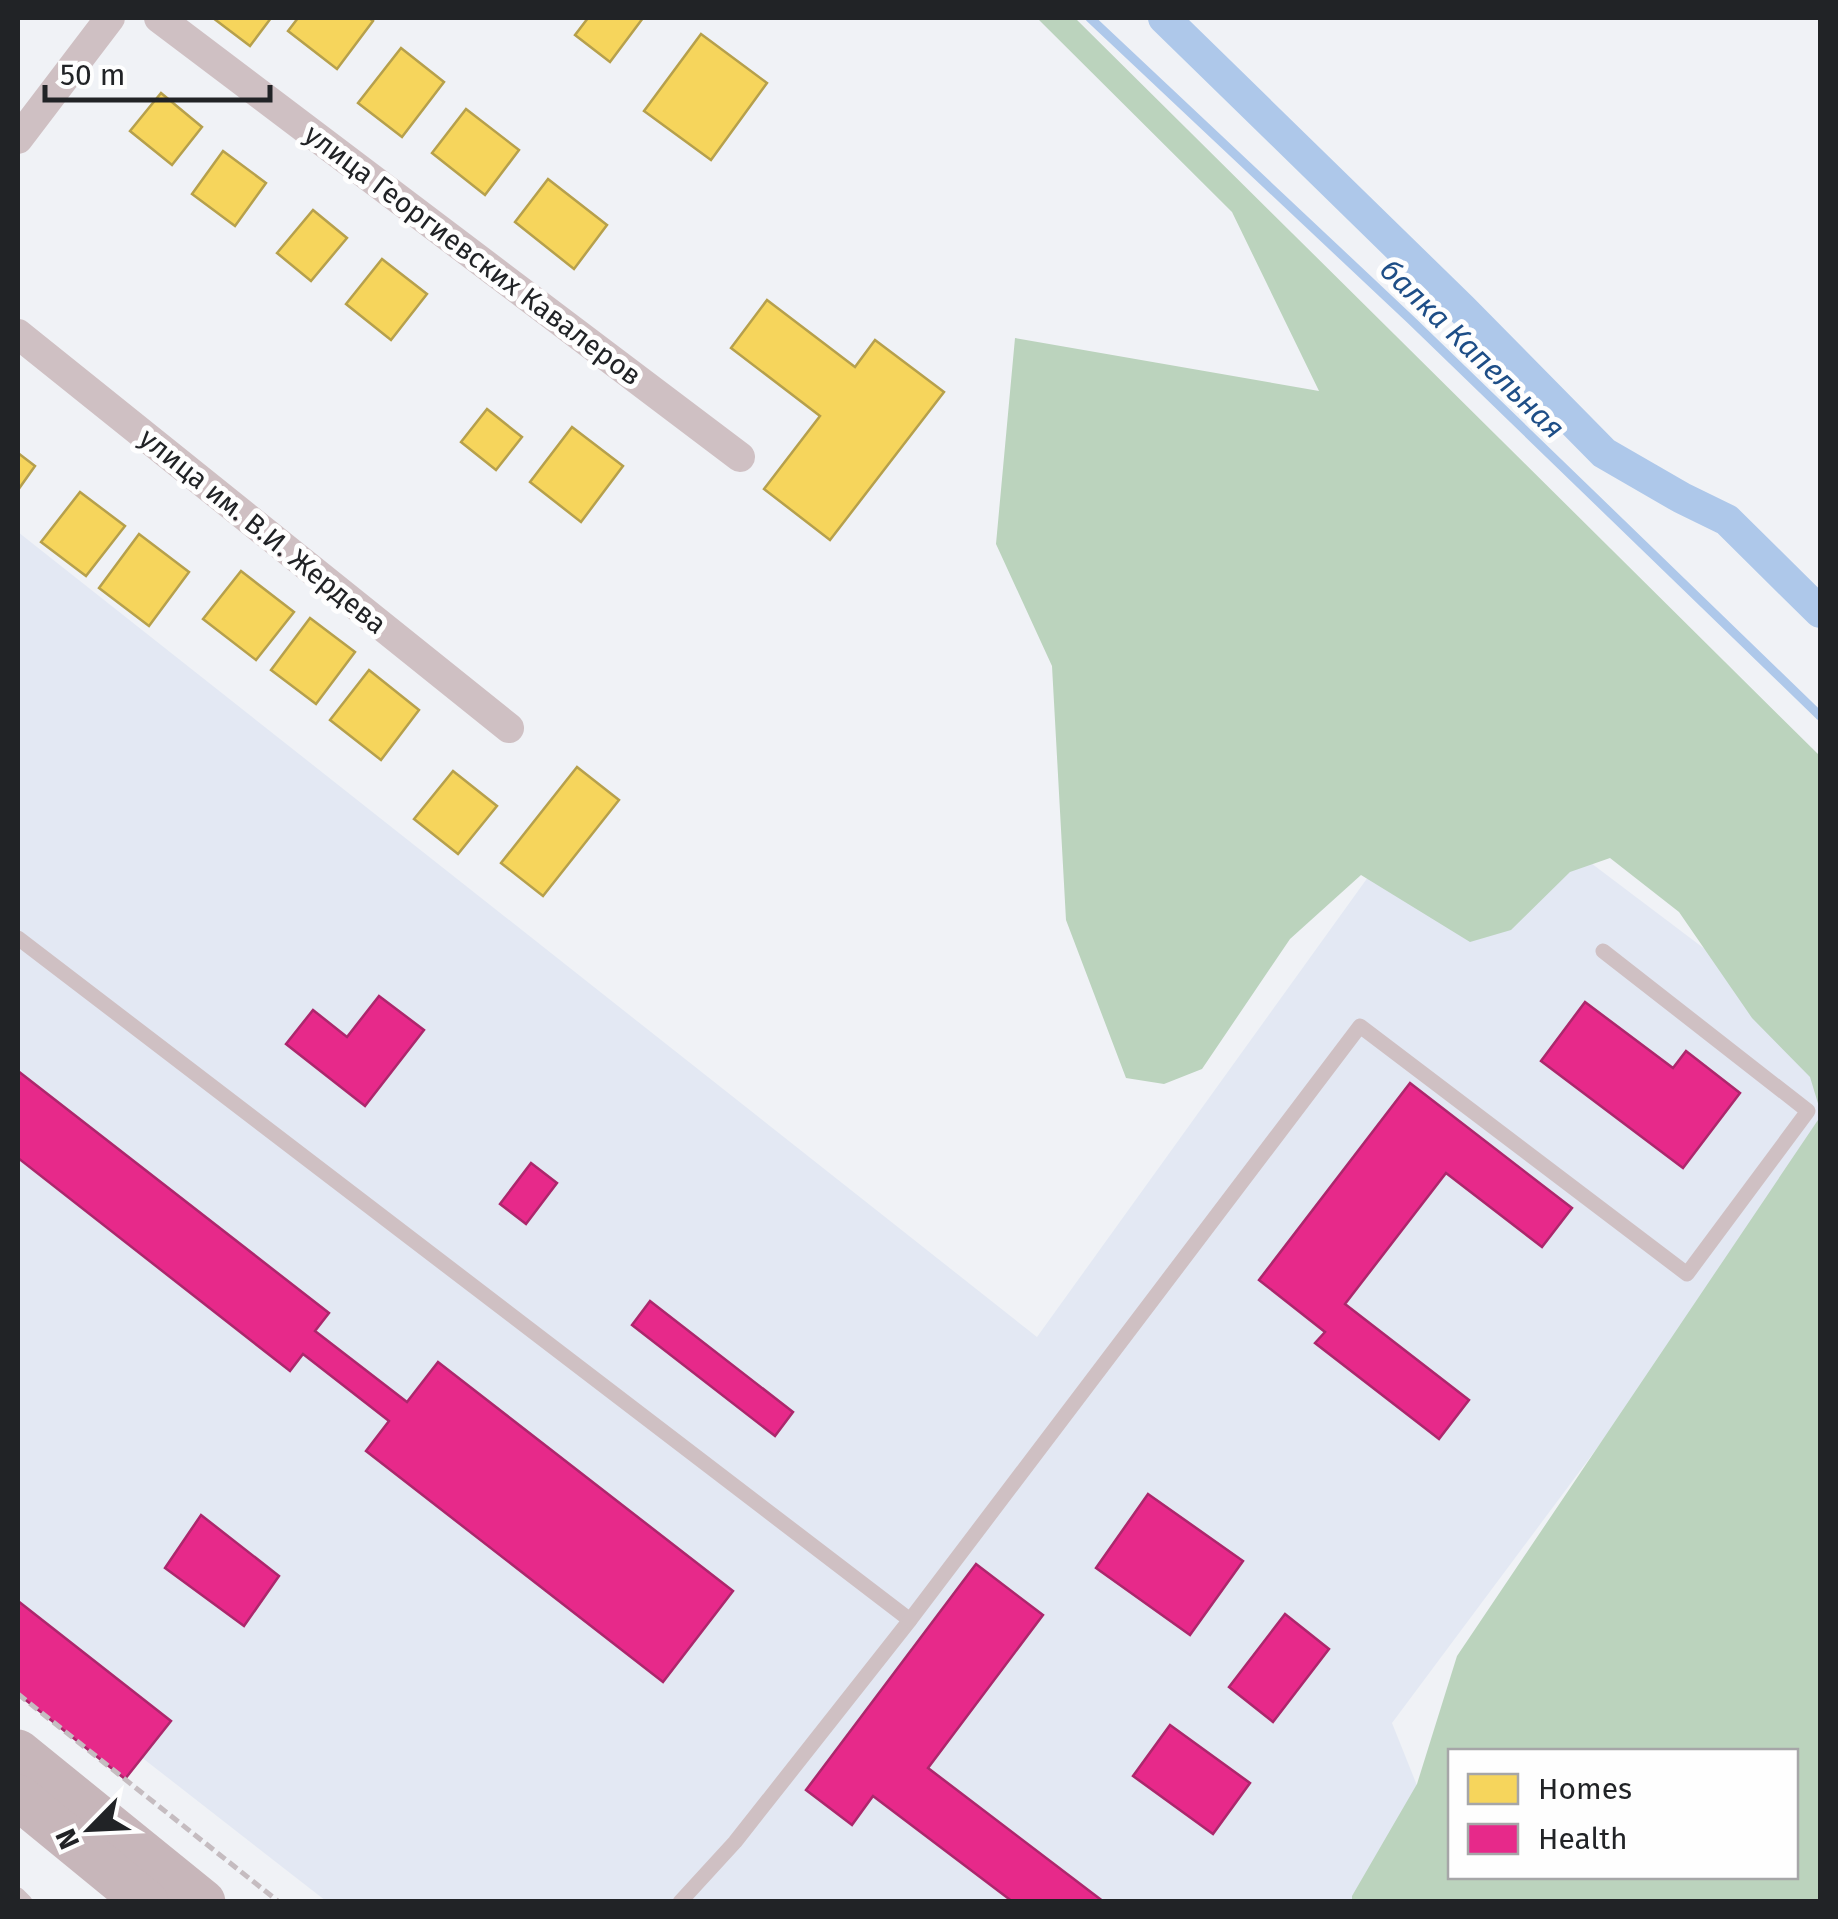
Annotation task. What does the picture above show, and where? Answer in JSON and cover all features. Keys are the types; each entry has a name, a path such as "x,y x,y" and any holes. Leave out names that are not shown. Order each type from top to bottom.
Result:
{"main road":[{"path":"18,1752 204,1902"},
{"path":"18,1797 146,1902"}],"street":[{"path":"18,139 110,18"},
{"name":"улица Георгиевских Кавалеров","path":"159,18 740,457"},
{"name":"улица им. В.И. Жердева","path":"18,334 509,728"}],"lane":[{"path":"18,938 910,1620"},
{"path":"680,1902 735,1842 910,1620 1360,1026 1687,1274 1808,1111 1603,952"},
{"path":"18,1896 25,1902"}],"path":[{"path":"18,1694 279,1902"}],"shaded area":[{"path":"18,532 1037,1337 1453,759 1820,1036 1820,1149 1392,1723 1448,1863 1448,1879 1464,1901 326,1901 18,1661"}],"green space":[{"path":"1037,18 1075,18 1820,756 1820,1110 1810,1077 1752,1018 1679,912 1610,858 1570,872 1511,930 1470,942 1361,875 1290,939 1202,1069 1164,1084 1126,1078 1066,920 1052,666 996,544 1015,338 1319,391 1232,212"},
{"path":"1820,1117 1820,1901 1352,1901 1417,1784 1457,1656"}],"building: Homes":[{"path":"213,18 271,18 250,46"},
{"path":"298,18 373,21 337,69 288,31"},
{"path":"588,18 643,18 610,62 575,35"},
{"path":"701,34 767,83 711,160 644,111"},
{"path":"401,48 444,82 402,137 358,103"},
{"path":"161,93 202,127 172,165 130,131"},
{"path":"466,109 519,150 485,195 432,153"},
{"path":"223,151 266,183 235,226 192,194"},
{"path":"548,179 607,225 574,269 515,222"},
{"path":"313,210 347,238 311,281 277,253"},
{"path":"382,259 427,294 391,340 346,304"},
{"path":"767,300 855,367 875,340 944,392 830,540 764,489 820,416 731,348"},
{"path":"487,409 522,437 496,470 461,442"},
{"path":"572,427 623,466 581,522 530,482"},
{"path":"18,453 35,466 18,490"},
{"path":"80,492 125,526 86,576 41,542"},
{"path":"139,534 189,572 149,626 99,588"},
{"path":"241,571 294,612 256,660 203,619"},
{"path":"310,618 355,652 316,704 271,670"},
{"path":"369,670 419,710 381,760 330,720"},
{"path":"577,767 619,800 543,896 501,863"},
{"path":"453,771 497,806 458,854 414,819"}],"building: Health":[{"path":"379,996 424,1030 365,1106 286,1044 313,1010 347,1037"},
{"path":"1585,1002 1673,1068 1686,1051 1740,1093 1683,1168 1541,1061"},
{"path":"18,1071 329,1313 315,1331 407,1402 438,1362 733,1591 663,1682 366,1451 389,1421 303,1354 290,1371 18,1158"},
{"path":"1410,1083 1572,1208 1542,1247 1446,1173 1345,1304 1469,1400 1439,1439 1315,1343 1325,1332 1259,1280"},
{"path":"531,1163 557,1183 526,1224 500,1204"},
{"path":"650,1301 793,1412 775,1436 632,1325"},
{"path":"1148,1494 1243,1561 1190,1635 1096,1568"},
{"path":"201,1515 279,1576 244,1626 165,1568"},
{"path":"976,1564 1043,1615 928,1768 1104,1902 1013,1902 873,1796 852,1825 806,1790"},
{"path":"18,1601 171,1721 125,1779 18,1694"},
{"path":"1285,1614 1329,1649 1273,1722 1229,1687"},
{"path":"1170,1725 1250,1783 1213,1834 1133,1776"}],"waterway":[{"name":"балка Капельная","path":"1090,18 1411,320 1820,716"},
{"path":"1164,18 1604,453 1727,520 1820,612"}]}
